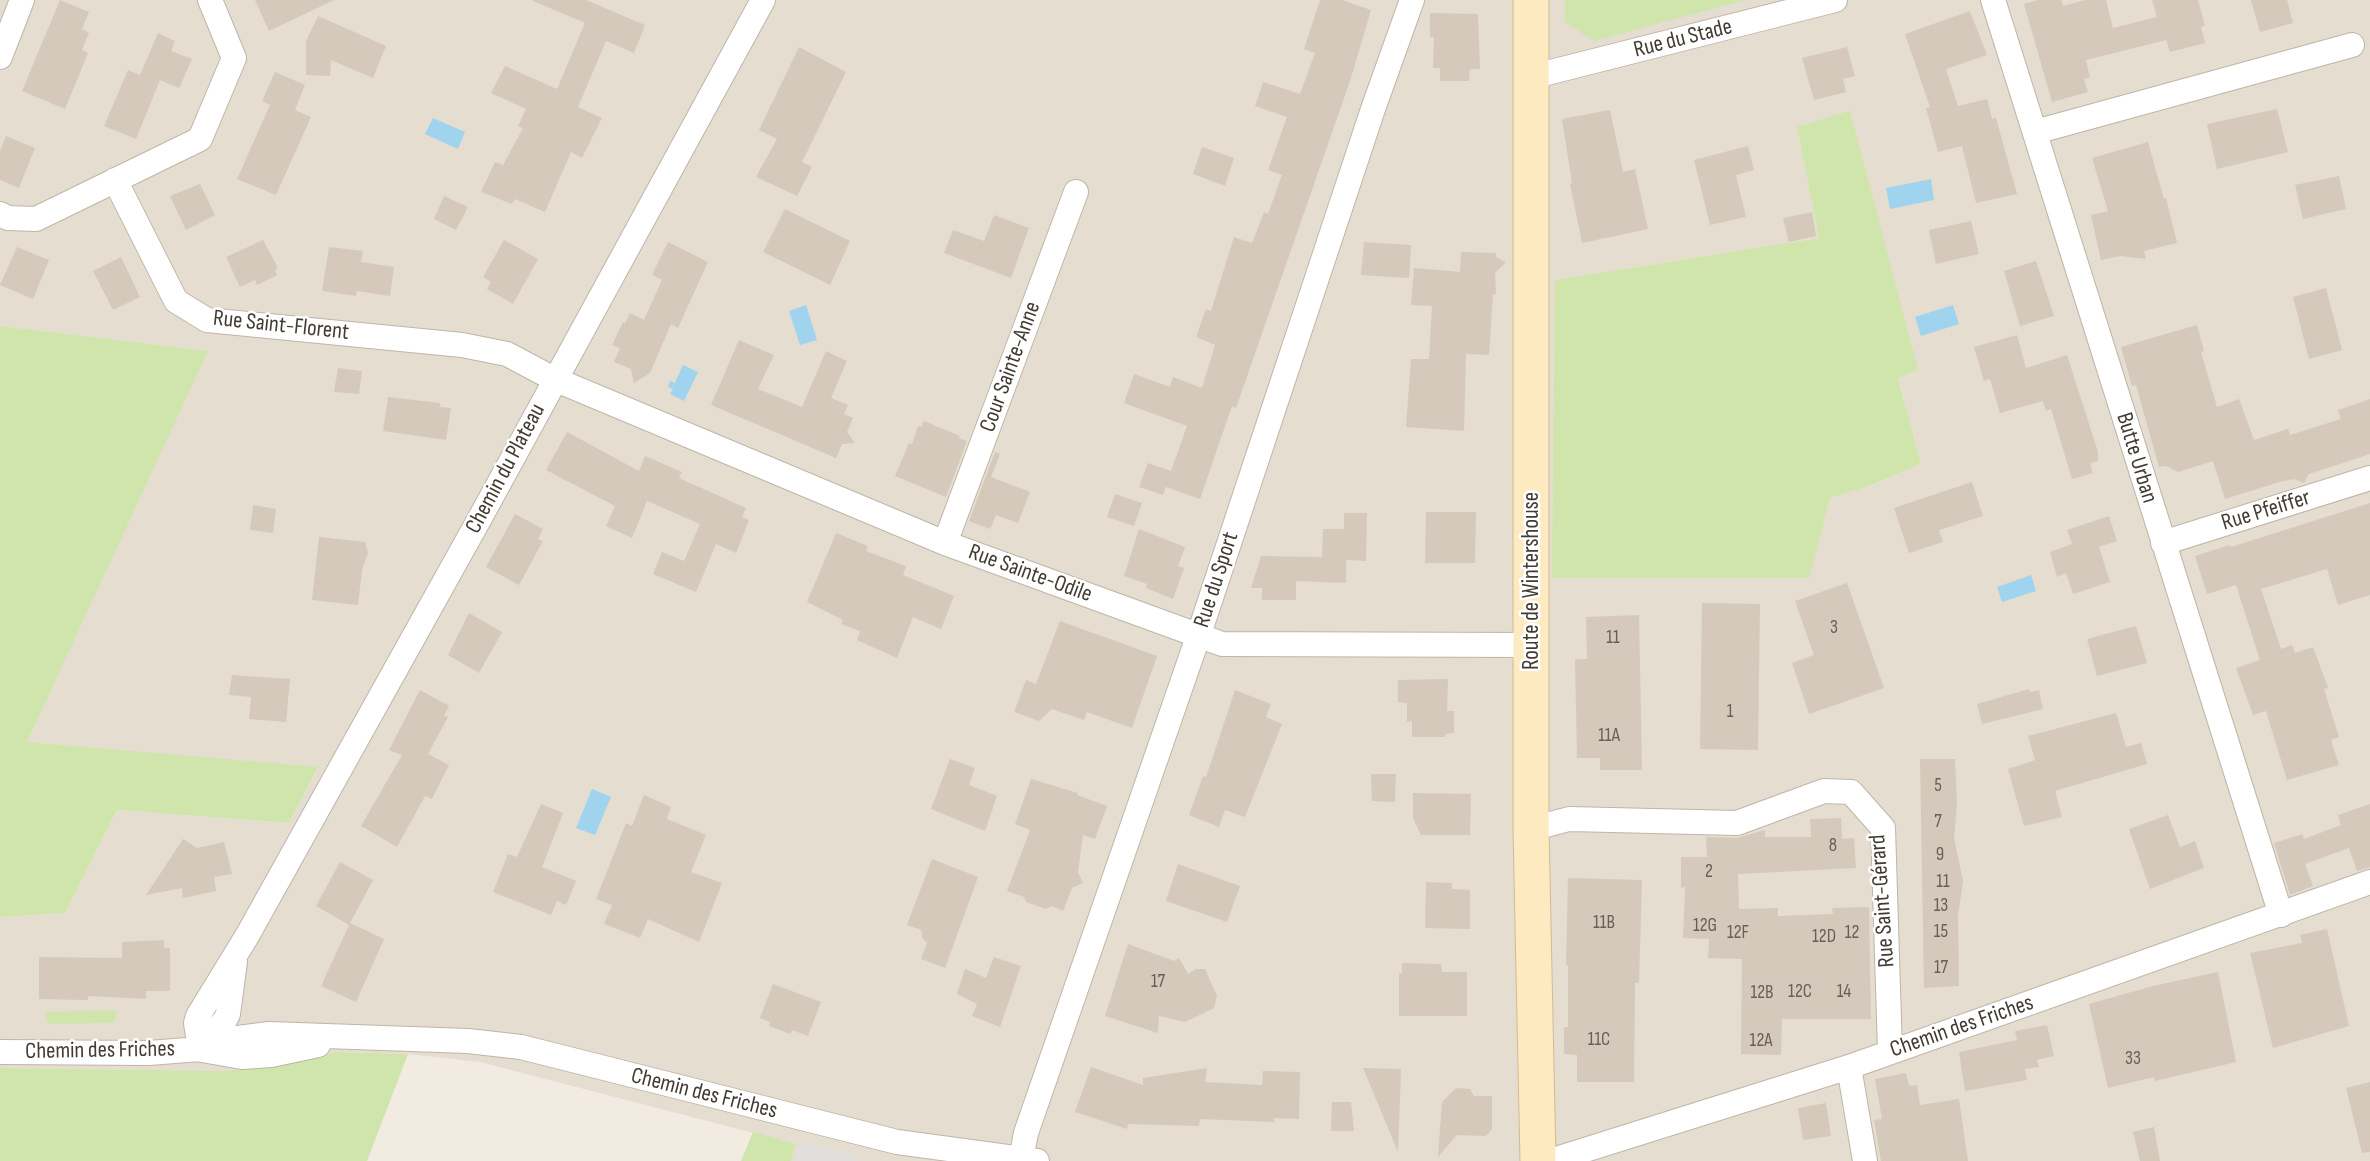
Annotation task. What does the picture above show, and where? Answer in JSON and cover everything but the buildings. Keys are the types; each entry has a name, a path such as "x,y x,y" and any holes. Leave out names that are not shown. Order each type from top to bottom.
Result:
{"street":[{"path":"0,57 22,0"},
{"path":"0,214 8,218 36,219 200,139 234,58 210,0"},
{"name":"Chemin du Plateau","path":"200,1049 228,1014 233,972 247,936 763,0"},
{"name":"Rue du Sport","path":"1029,1160 1026,1133 1198,637 1373,109 1412,0"},
{"name":"Route de Wintershouse","path":"1531,0 1531,829 1538,1161"},
{"name":"Rue du Stade","path":"1531,77 1835,0"},
{"name":"Butte Urban","path":"1993,0 2281,915"},
{"path":"2035,132 2352,45"},
{"name":"Rue Saint-Florent","path":"115,180 176,300 207,320 462,345 507,354 554,379"},
{"name":"Cour Sainte-Anne","path":"946,543 1076,192"},
{"name":"Rue Sainte-Odile","path":"554,379 946,543 1222,644 1532,645"},
{"name":"Rue Pfeiffer","path":"2163,543 2370,478"},
{"name":"Rue Saint-Gérard","path":"1531,829 1569,819 1737,823 1824,791 1851,792 1883,828 1891,1052"},
{"name":"Chemin des Friches","path":"1549,1161 1849,1067 2370,882"},
{"name":"Chemin des Friches","path":"0,1052 149,1053 200,1049 242,1057 271,1055 320,1044 371,1038 468,1041 521,1047 897,1143 1029,1160"},
{"path":"1849,1067 1865,1161"}],"shaded area":[{"path":"0,0 2370,0 2370,1161 791,1161 796,1144 480,1062 408,1054 338,1052 229,1071 0,1068 0,917 65,913 117,810 289,823 318,768 27,742 207,351 0,326","holes":["1797,127 1918,370 1898,377 1921,464 1866,487 1830,498 1555,280 1819,238"]},
{"path":"799,1141 860,1157 860,1161 794,1161"}],"green space":[{"path":"1565,0 1745,0 1594,41 1565,22"},
{"path":"1850,111 1918,370 1898,378 1921,464 1866,487 1830,498 1809,578 1552,578 1555,280 1819,238 1797,127"},
{"path":"0,326 208,351 27,742 318,767 289,823 117,810 65,913 0,917"},
{"path":"116,1010 115,1022 112,1023 51,1024 46,1021 46,1012"},
{"path":"338,1052 408,1054 367,1161 0,1161 0,1068 229,1071"},
{"path":"753,1132 796,1144 791,1161 741,1161"}],"water":[{"path":"433,118 465,132 458,149 425,134"},
{"path":"1931,179 1934,200 1890,209 1886,188"},
{"path":"806,305 817,340 800,345 789,311"},
{"path":"1953,305 1959,324 1921,336 1915,317"},
{"path":"683,365 698,372 684,401 670,394 673,389 668,387 670,381 675,383"},
{"path":"2031,575 2036,591 2002,602 1997,587"},
{"path":"592,789 611,797 595,835 576,828"}]}
